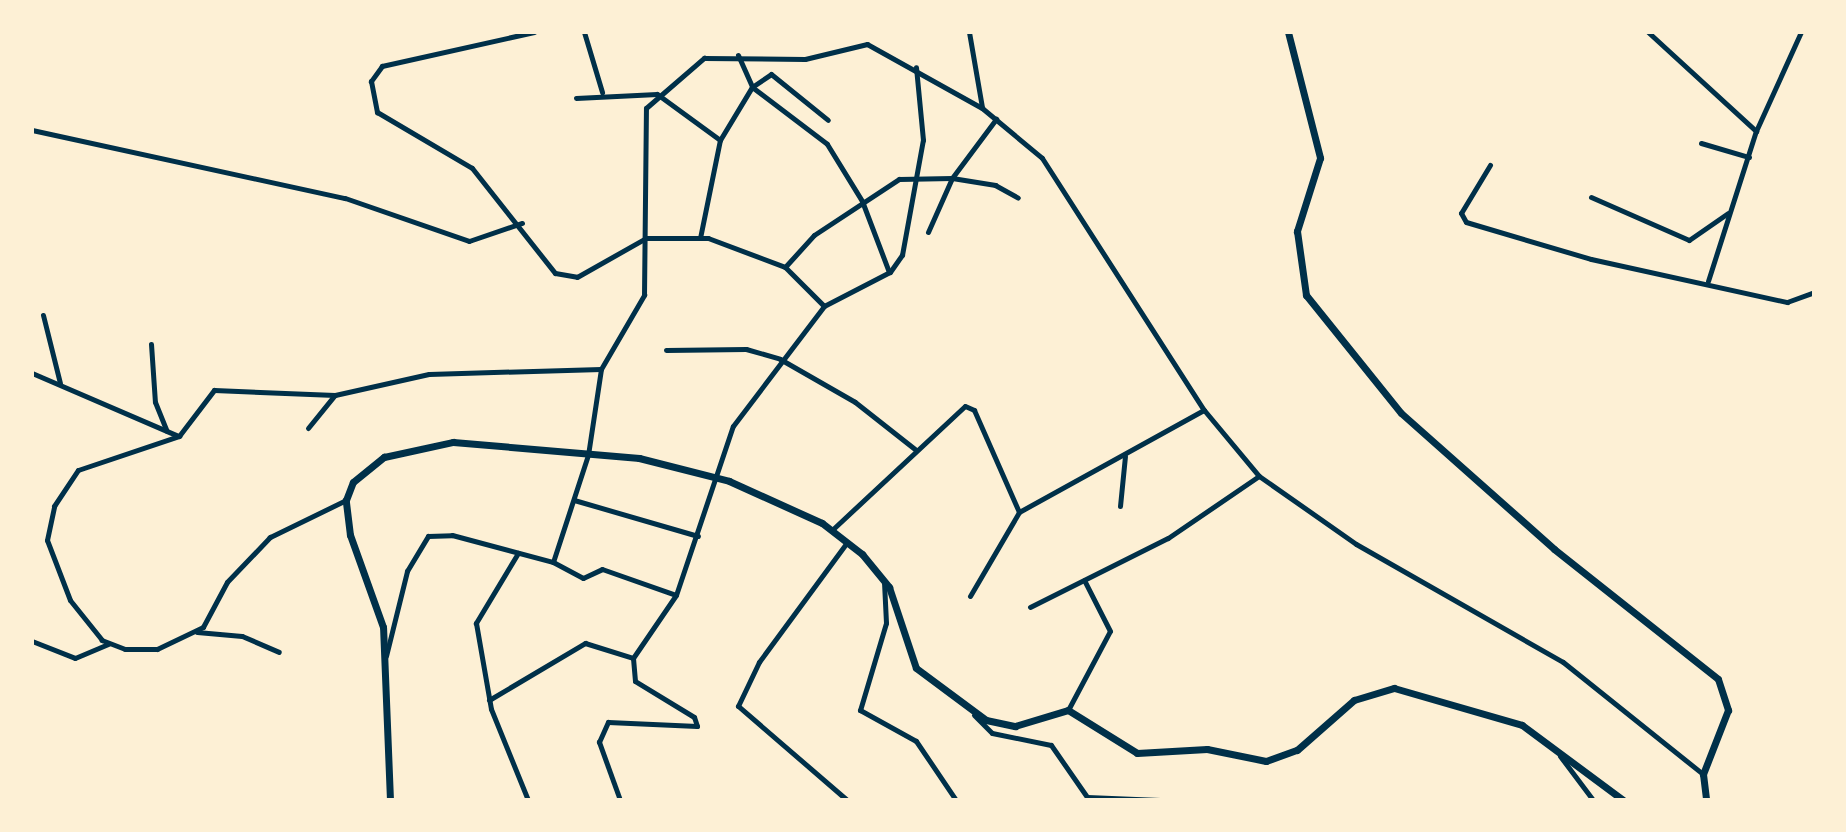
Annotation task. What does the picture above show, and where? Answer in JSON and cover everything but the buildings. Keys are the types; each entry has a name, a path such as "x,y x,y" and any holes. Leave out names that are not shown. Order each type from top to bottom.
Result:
{"main road":[{"path":"1288,32 1320,158 1297,231 1306,295 1401,413 1630,614 1718,679 1728,710 1703,774 1706,800"},
{"path":"390,800 380,609 350,535 346,500 365,469 433,443 625,455 714,477 833,529 884,581 916,668 974,715 1015,726 1068,710 1137,753 1207,749 1266,761 1297,750 1354,700 1394,688 1509,719 1548,739 1623,800"}],"street":[{"path":"534,32 396,62 371,81 377,112 448,149 522,223 549,268 570,278 646,238 700,238 785,267 824,306"},
{"path":"584,32 603,93"},
{"path":"969,32 982,108"},
{"path":"1648,32 1756,131"},
{"path":"1708,282 1756,131 1801,32"},
{"path":"553,562 588,455 601,369 644,295 644,114 657,94 697,60 738,55 805,59 867,44 916,67 982,108 1058,177 1204,410 1259,476 1356,544 1563,662 1703,774"},
{"path":"738,55 752,87 820,136 862,201 890,272"},
{"path":"620,800 599,742 608,722 697,724 640,686 633,658 676,595 690,567 714,477 739,415 824,306 890,272 909,233 919,173 923,107 916,67"},
{"path":"700,238 720,140 752,87 771,74 828,120"},
{"path":"576,98 603,93 635,100 657,94"},
{"path":"657,94 720,140"},
{"path":"928,232 952,178 996,119"},
{"path":"32,130 345,198 474,242 522,223"},
{"path":"1701,143 1749,157"},
{"path":"1490,165 1461,213 1466,222 1591,259 1708,282 1793,303 1814,292"},
{"path":"785,267 862,201 919,173 952,178 1018,198"},
{"path":"1591,197 1689,240 1729,213"},
{"path":"43,315 60,383"},
{"path":"151,344 155,402 168,432"},
{"path":"666,350 729,347 780,359 855,402 916,450"},
{"path":"108,644 64,587 48,545 50,516 85,464 179,436 199,407 226,388 335,395 429,374 601,369"},
{"path":"32,373 179,436"},
{"path":"308,428 335,395"},
{"path":"833,529 965,406 972,408 1019,512"},
{"path":"970,596 1019,512 1204,410"},
{"path":"1120,506 1125,456"},
{"path":"1030,607 1168,538 1259,476"},
{"path":"197,632 227,582 270,537 346,500"},
{"path":"574,500 698,536"},
{"path":"385,660 407,571 428,536 441,533 553,562 583,578 602,569 676,595"},
{"path":"847,800 747,716 739,703 759,662 848,541"},
{"path":"518,553 476,621 489,700 528,800"},
{"path":"1068,710 1110,631 1084,580"},
{"path":"884,581 886,623 860,710 916,741 956,800"},
{"path":"32,641 75,658 108,644 147,650 197,632 242,636 279,652"},
{"path":"489,700 585,643 633,658"},
{"path":"974,715 992,733 1051,745 1087,797 1160,800"},
{"path":"1548,739 1593,800"}]}
